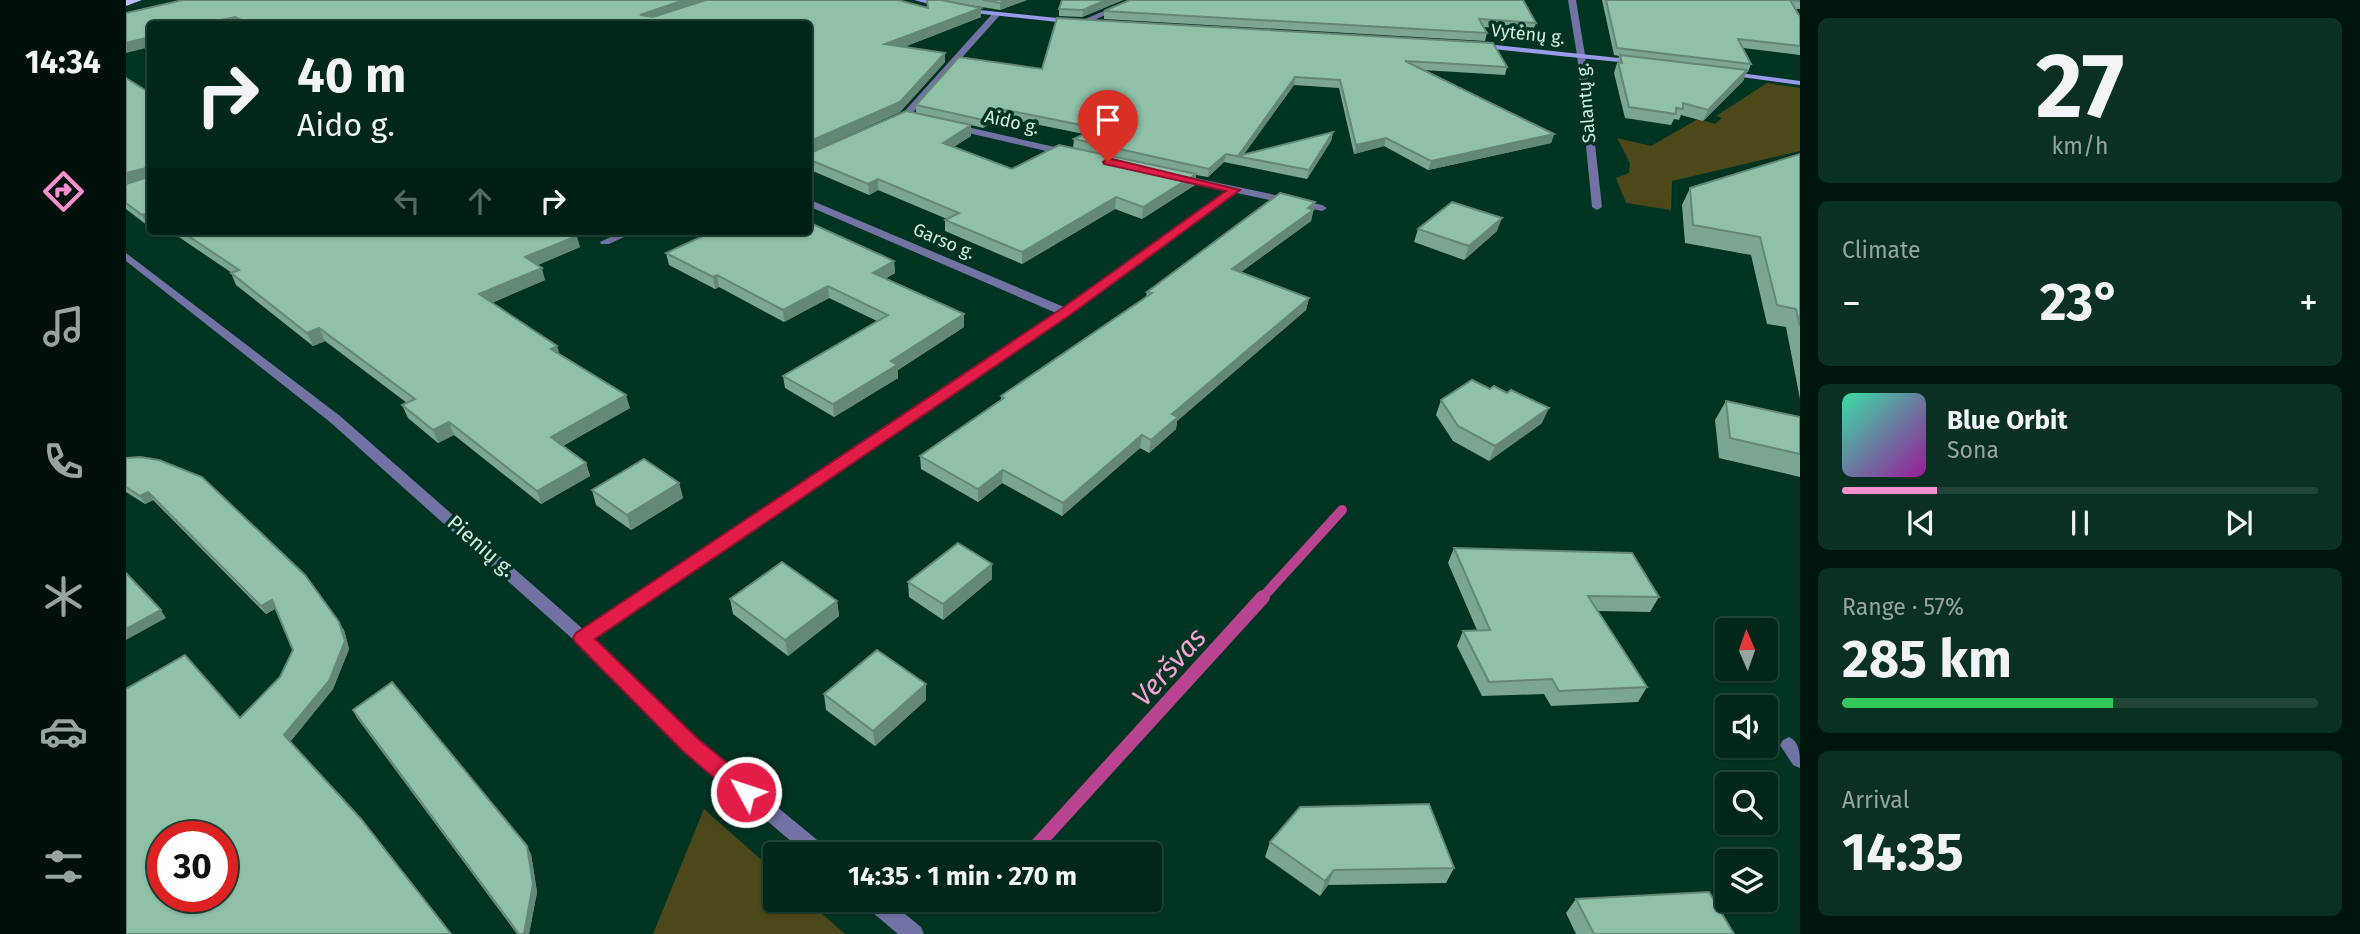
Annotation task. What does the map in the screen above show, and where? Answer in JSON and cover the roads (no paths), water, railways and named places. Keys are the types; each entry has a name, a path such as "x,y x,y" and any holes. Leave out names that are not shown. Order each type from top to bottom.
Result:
{"main road":[{"path":"126,3 138,0"},
{"path":"918,0 996,16 1110,23"},
{"name":"Vytėnų g.","path":"1465,44 1646,63"},
{"path":"1718,72 1800,83"}],"street":[{"path":"1083,22 1136,0"},
{"name":"Salantų g.","path":"1572,0 1581,55 1597,207"},
{"path":"881,127 905,116 996,16"},
{"path":"905,116 918,119"},
{"name":"Aido g.","path":"945,125 1077,155"},
{"path":"1169,175 1322,208"},
{"path":"582,638 1065,312 1235,190"},
{"name":"Garso g.","path":"812,204 1065,312"},
{"path":"605,242 622,235"},
{"name":"Pienių g.","path":"126,256 335,419 582,638 691,746 806,842"},
{"path":"887,912 914,934"}],"waterway":[{"name":"Veršvas","path":"1262,598 1342,510"},
{"name":"Veršvas","path":"1040,842 1263,597"}]}
